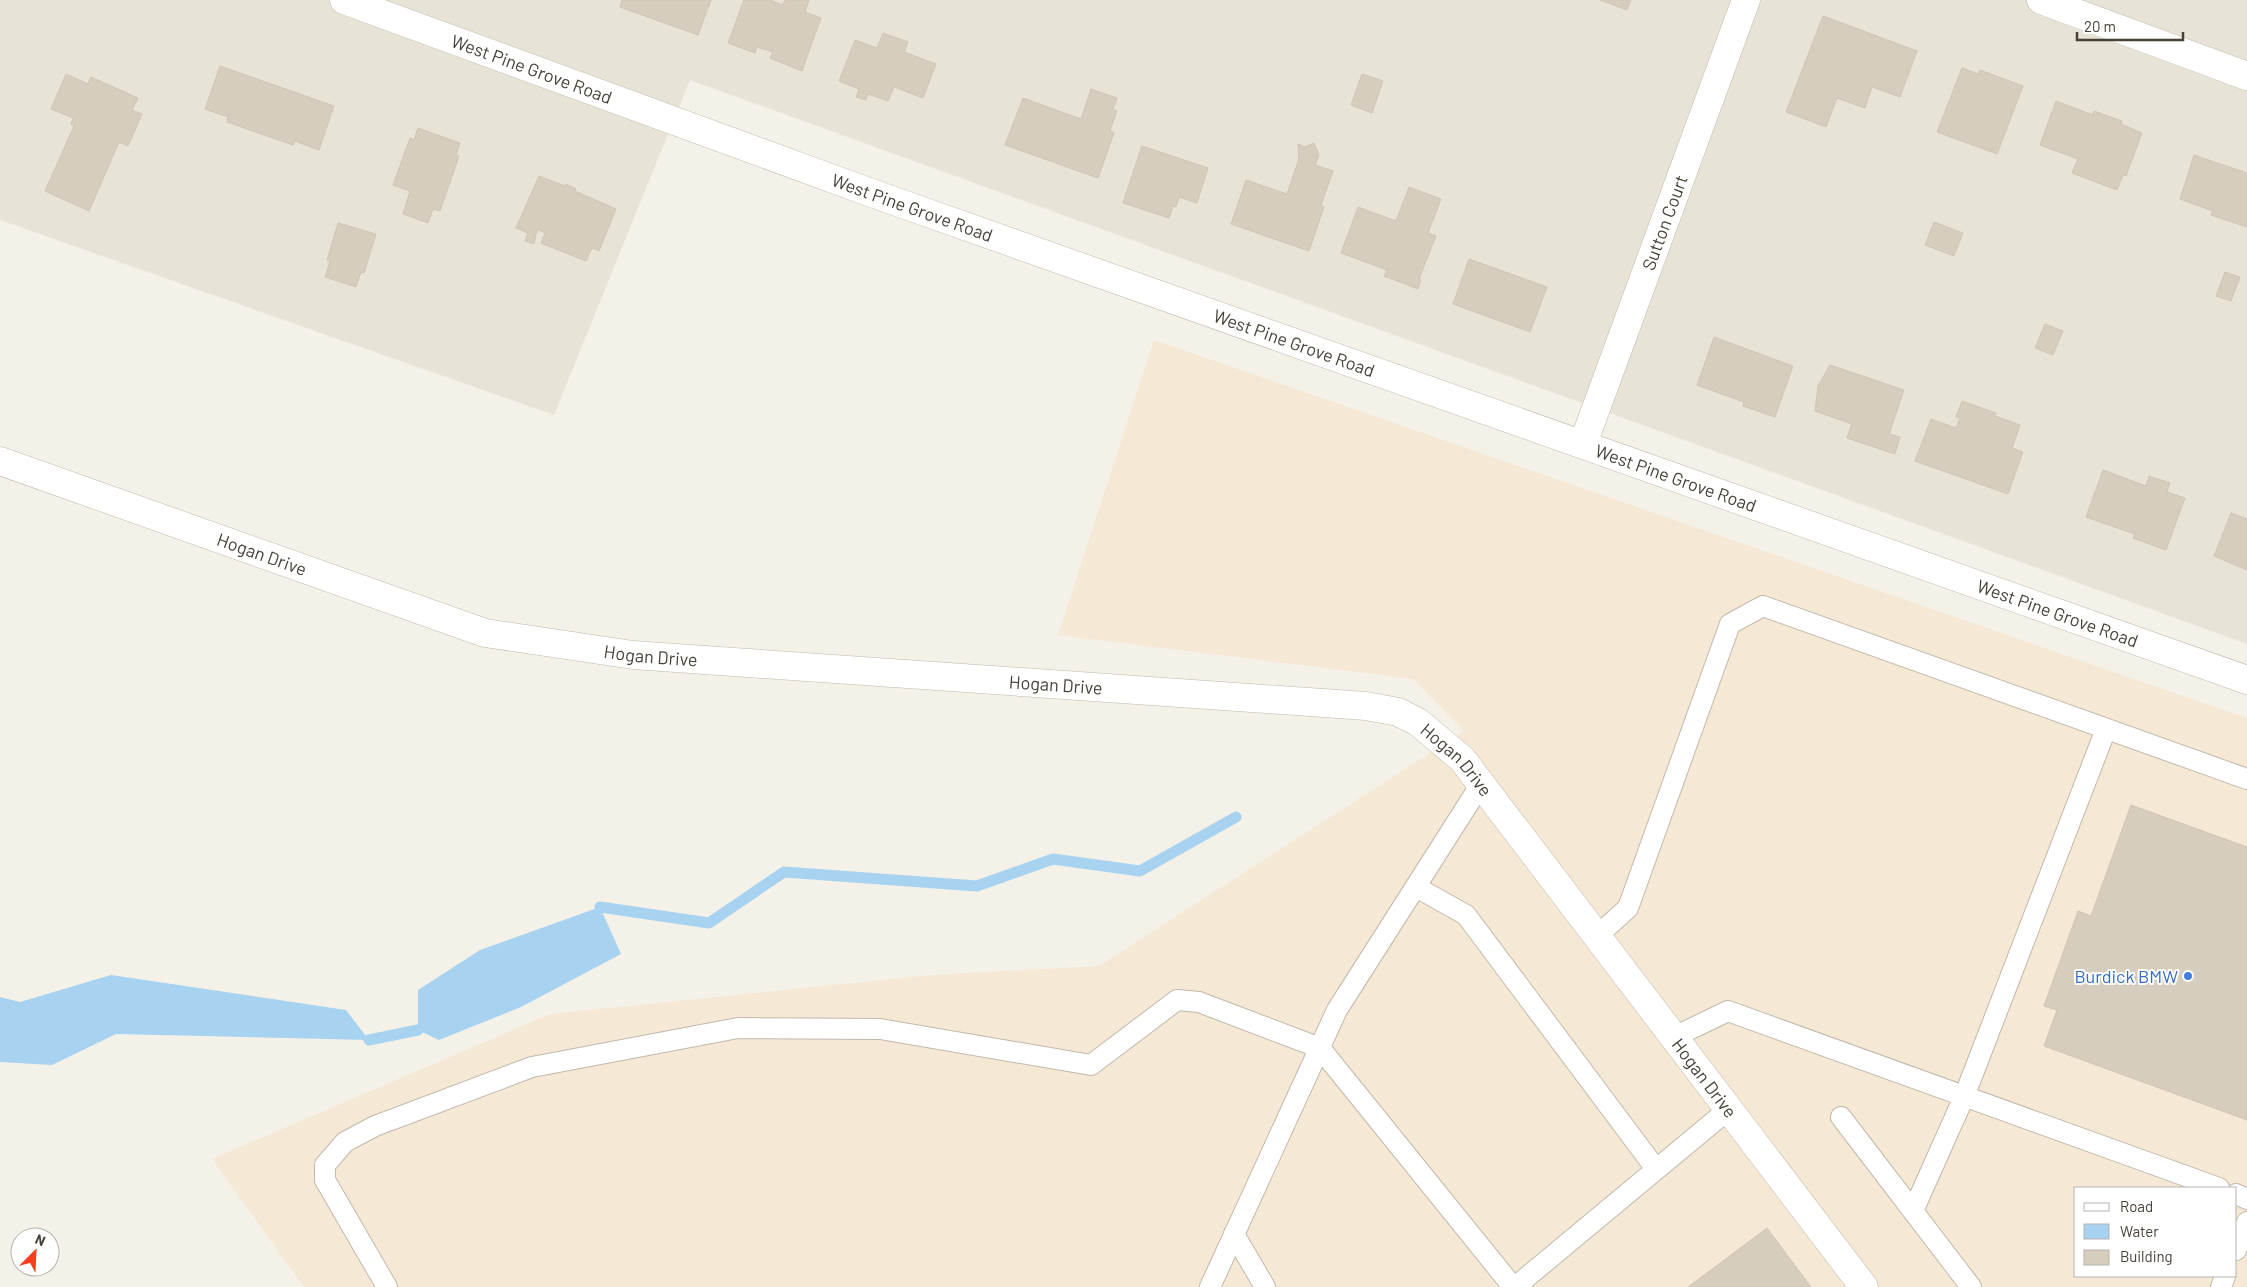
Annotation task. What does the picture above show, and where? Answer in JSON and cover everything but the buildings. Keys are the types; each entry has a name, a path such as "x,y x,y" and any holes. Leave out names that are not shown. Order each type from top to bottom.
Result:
{"street":[{"name":"West Pine Grove Road","path":"344,0 875,194 2247,680"},
{"name":"Sutton Court","path":"1583,444 1746,0"},
{"path":"2041,0 2247,76"},
{"name":"Hogan Drive","path":"0,461 485,633 633,655 1366,706 1398,712 1418,722 1462,759 1864,1287"}],"lane":[{"path":"1597,936 1628,908 1730,624 1763,606 2247,779"},
{"path":"1913,1211 1964,1097 2106,729"},
{"path":"1210,1287 1337,1010 1481,784"},
{"path":"1416,887 1466,915 1656,1169"},
{"path":"387,1287 325,1180 325,1165 345,1142 375,1126 532,1067 738,1028 880,1029 1091,1065 1177,1000 1199,1002 1320,1048 1514,1287 1729,1109"},
{"path":"1674,1037 1728,1011 2216,1187"},
{"path":"1841,1117 1972,1287"},
{"path":"2237,1247 2247,1222"},
{"path":"1234,1234 1266,1287"}],"shaded area":[{"path":"0,0 2247,0 2247,644 690,80 554,415 0,220"},
{"path":"1154,340 2247,718 2247,1287 304,1287 212,1159 550,1014 932,975 1099,966 1464,731 1413,679 1058,635"}],"water":[{"path":"600,907 621,954 521,1007 439,1040 418,1030 418,990 480,950"},
{"path":"111,975 346,1010 369,1040 116,1034 52,1065 0,1062 0,997 20,1002"}],"waterway":[{"path":"600,907 709,923 784,872 977,886 1053,859 1140,871 1236,817"},
{"path":"369,1040 418,1030"}],"place":[{"name":"Burdick BMW","path":"2188,976"}]}
